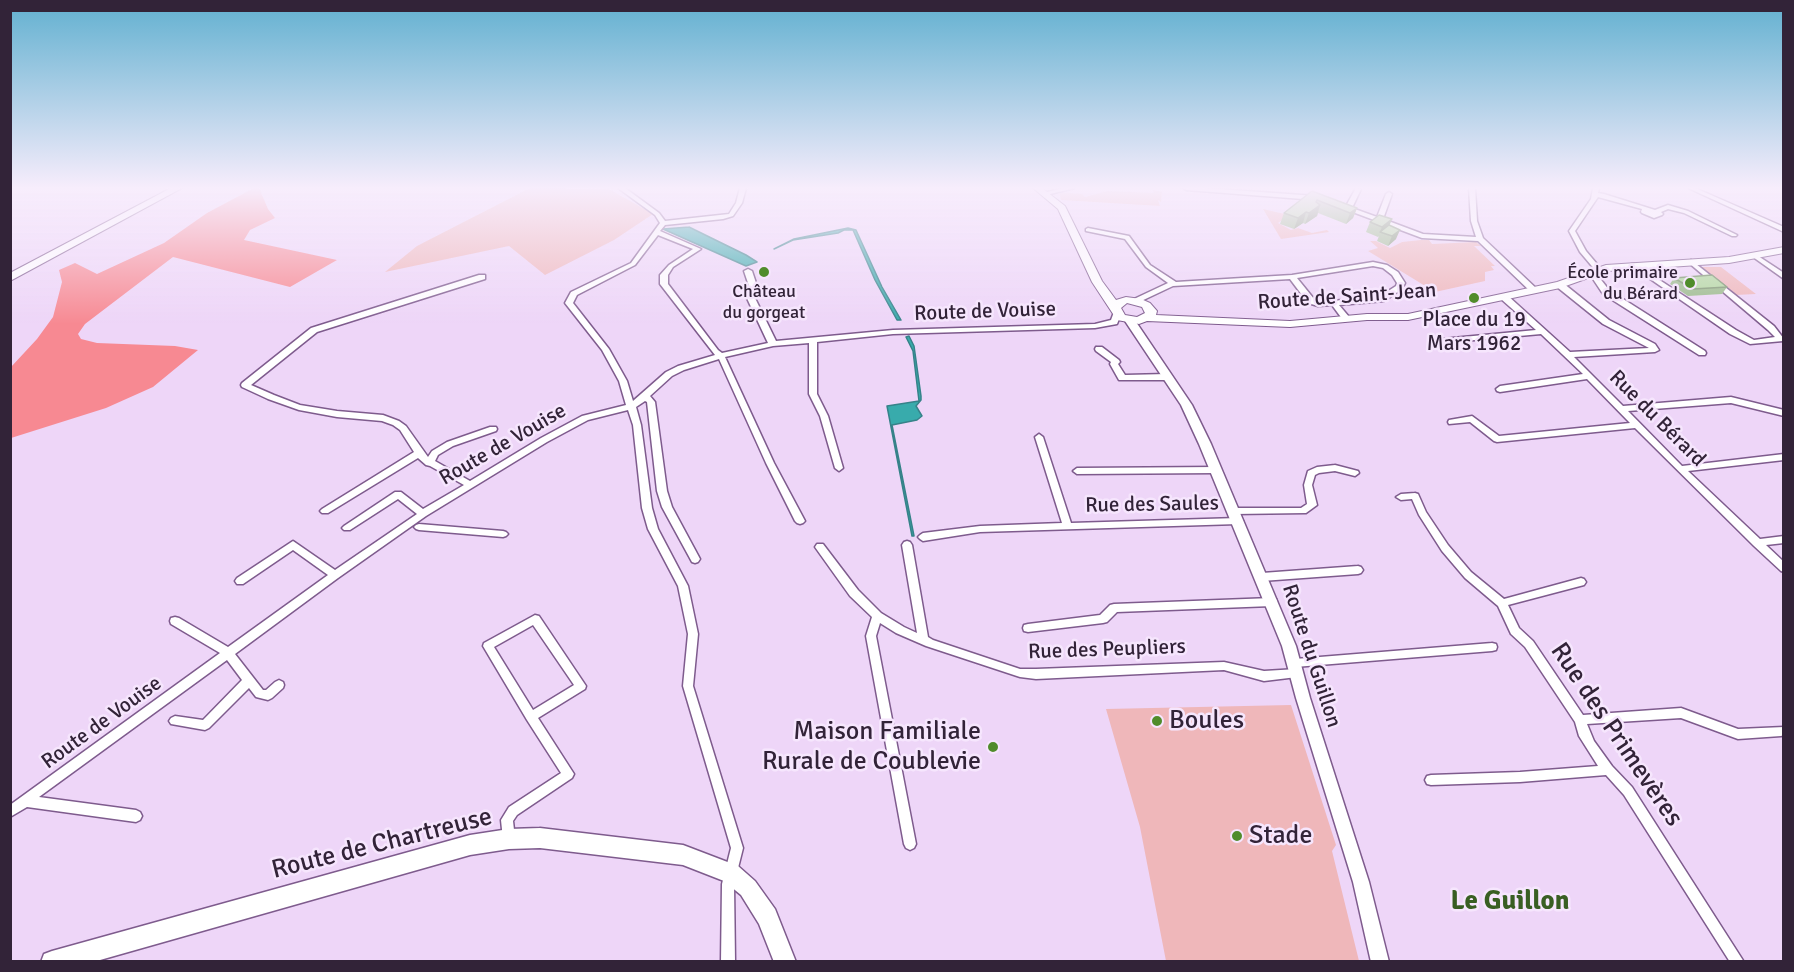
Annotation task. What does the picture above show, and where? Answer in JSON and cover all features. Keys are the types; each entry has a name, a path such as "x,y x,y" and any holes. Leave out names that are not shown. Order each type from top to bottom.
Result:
{"main road":[{"path":"10,278 93,233"},
{"path":"1074,233 1097,282 1125,310 1146,305 1147,316"},
{"name":"Route de Saint-Jean","path":"1125,310 1147,316 1229,323 1290,324 1346,318 1408,317 1560,285 1595,272 1633,265 1755,256 1784,250"},
{"name":"Route de Chartreuse","path":"52,962 430,855 470,845 509,839 540,838 683,855 731,873 748,888 766,917 785,962"}],"street":[{"path":"655,233 633,264 574,294 569,299 571,307 615,364 632,406 637,425 647,508 653,529 683,586 693,634 688,686 737,848 728,884 728,962"},
{"path":"659,233 698,249 671,266 664,274 664,284 715,352 721,356 770,463 800,521"},
{"path":"1107,233 1128,237 1148,266 1171,284 1292,277 1373,264 1385,266 1400,280 1399,287 1381,299 1318,304 1311,301 1292,277"},
{"path":"1415,233 1422,236 1480,239"},
{"path":"1478,233 1480,239 1534,290"},
{"path":"1573,233 1606,291 1702,353"},
{"path":"1729,233 1734,236"},
{"path":"1755,256 1784,277"},
{"path":"1633,265 1733,332 1753,342 1780,339 1771,328 1691,262"},
{"path":"748,271 753,286 749,294 773,344"},
{"path":"469,484 429,462 418,453 403,428 396,423 383,418 337,414 299,407 271,398 245,385 314,330 482,277"},
{"name":"Route de Vouise","path":"10,812 335,575 423,514 469,484 585,418 632,406 669,374 721,356 773,344 813,339 893,332 975,332 1117,325 1125,310 1171,284"},
{"path":"1560,285 1606,322 1652,346 1655,350 1568,355"},
{"name":"Rue du Bérard","path":"1504,297 1568,355 1680,469 1784,568"},
{"path":"1334,303 1346,318"},
{"name":"Route du Guillon","path":"1125,310 1186,405 1217,470 1272,602 1296,668 1361,882 1380,962"},
{"name":"Route du Guillon","path":"1147,316 1139,329 1148,348"},
{"path":"1442,341 1543,332"},
{"path":"813,339 813,394 824,416 839,468"},
{"path":"1099,349 1116,362 1114,364 1122,378 1167,377"},
{"path":"1500,389 1589,376"},
{"path":"646,396 651,402 662,491 667,507 695,559"},
{"path":"1621,408 1731,400 1784,412"},
{"path":"1452,422 1472,419 1497,439 1638,425"},
{"path":"429,462 435,453 450,444 493,429"},
{"name":"Rue des Saules","path":"1039,436 1067,525"},
{"path":"325,511 418,453"},
{"path":"1680,469 1784,457"},
{"name":"Rue des Saules","path":"922,537 980,529 1303,511 1312,506 1308,485 1311,473 1335,468 1355,473"},
{"path":"1077,471 1217,470"},
{"path":"347,528 398,494 423,514"},
{"path":"1401,497 1415,495 1422,513 1445,548 1468,574 1502,603 1581,582"},
{"path":"418,526 504,534"},
{"path":"1757,543 1784,539"},
{"path":"240,581 293,545 335,575"},
{"path":"907,545 923,640"},
{"name":"Rue des Peupliers","path":"820,548 854,593 877,616 923,640 1020,673 1224,666 1264,676 1296,668 1492,647"},
{"path":"1262,577 1358,570"},
{"path":"1028,628 1103,619 1114,608 1272,602"},
{"name":"Rue des Primevères","path":"1502,603 1515,631 1528,644 1580,720 1583,732 1608,770 1628,791 1738,962"},
{"path":"877,616 872,636 910,844"},
{"path":"509,839 507,820 513,811 568,774 531,717 488,646 535,619 580,686 531,717"},
{"path":"176,621 228,653 260,694 268,695 279,685"},
{"path":"175,721 205,725 249,680"},
{"path":"1580,720 1681,713 1738,734 1781,731"},
{"path":"1431,780 1520,777 1608,770"},
{"path":"25,801 136,816"}],"shaded area":[{"path":"178,233 248,233 244,240 337,260 290,287 173,257 85,324 78,334 81,339 97,343 175,346 198,350 153,387 106,408 11,438 11,367 37,339 53,317 62,282 59,270 75,263 97,274 164,243"},
{"path":"442,233 624,233 545,275 509,246 385,272 417,246"},
{"path":"673,233 702,233 757,262 746,266"},
{"path":"822,233 836,233 793,240 774,249 794,239"},
{"path":"854,233 858,233 882,287 901,320 897,320 875,280"},
{"path":"1278,233 1320,233 1281,239"},
{"path":"1429,240 1432,244 1476,242 1481,246 1474,246 1495,266 1491,266 1494,270 1485,272 1485,281 1435,292 1368,251 1378,248 1370,241 1376,241 1390,248 1402,242"},
{"path":"1701,267 1721,267 1756,294 1735,295"},
{"path":"909,336 914,346 921,396 921,400 916,406 922,416 917,420 892,425 914,536 912,536 887,406 919,401 913,351 906,337"},
{"name":"Stade","path":"1291,705 1336,845 1332,851 1359,961 1166,961 1140,827 1106,709"}],"building":[{"path":"1712,275 1727,287 1693,289 1674,278"}],"place":[{"name":"Château du gorgeat","path":"764,272"},
{"name":"École primaire du Bérard","path":"1690,283"},
{"name":"Place du 19 Mars 1962","path":"1474,298"},
{"name":"Boules","path":"1157,721"},
{"name":"Maison Familiale Rurale de Coublevie","path":"993,747"},
{"name":"Stade","path":"1237,836"}],"district":[{"name":"Le Guillon","path":"1510,902"}]}
